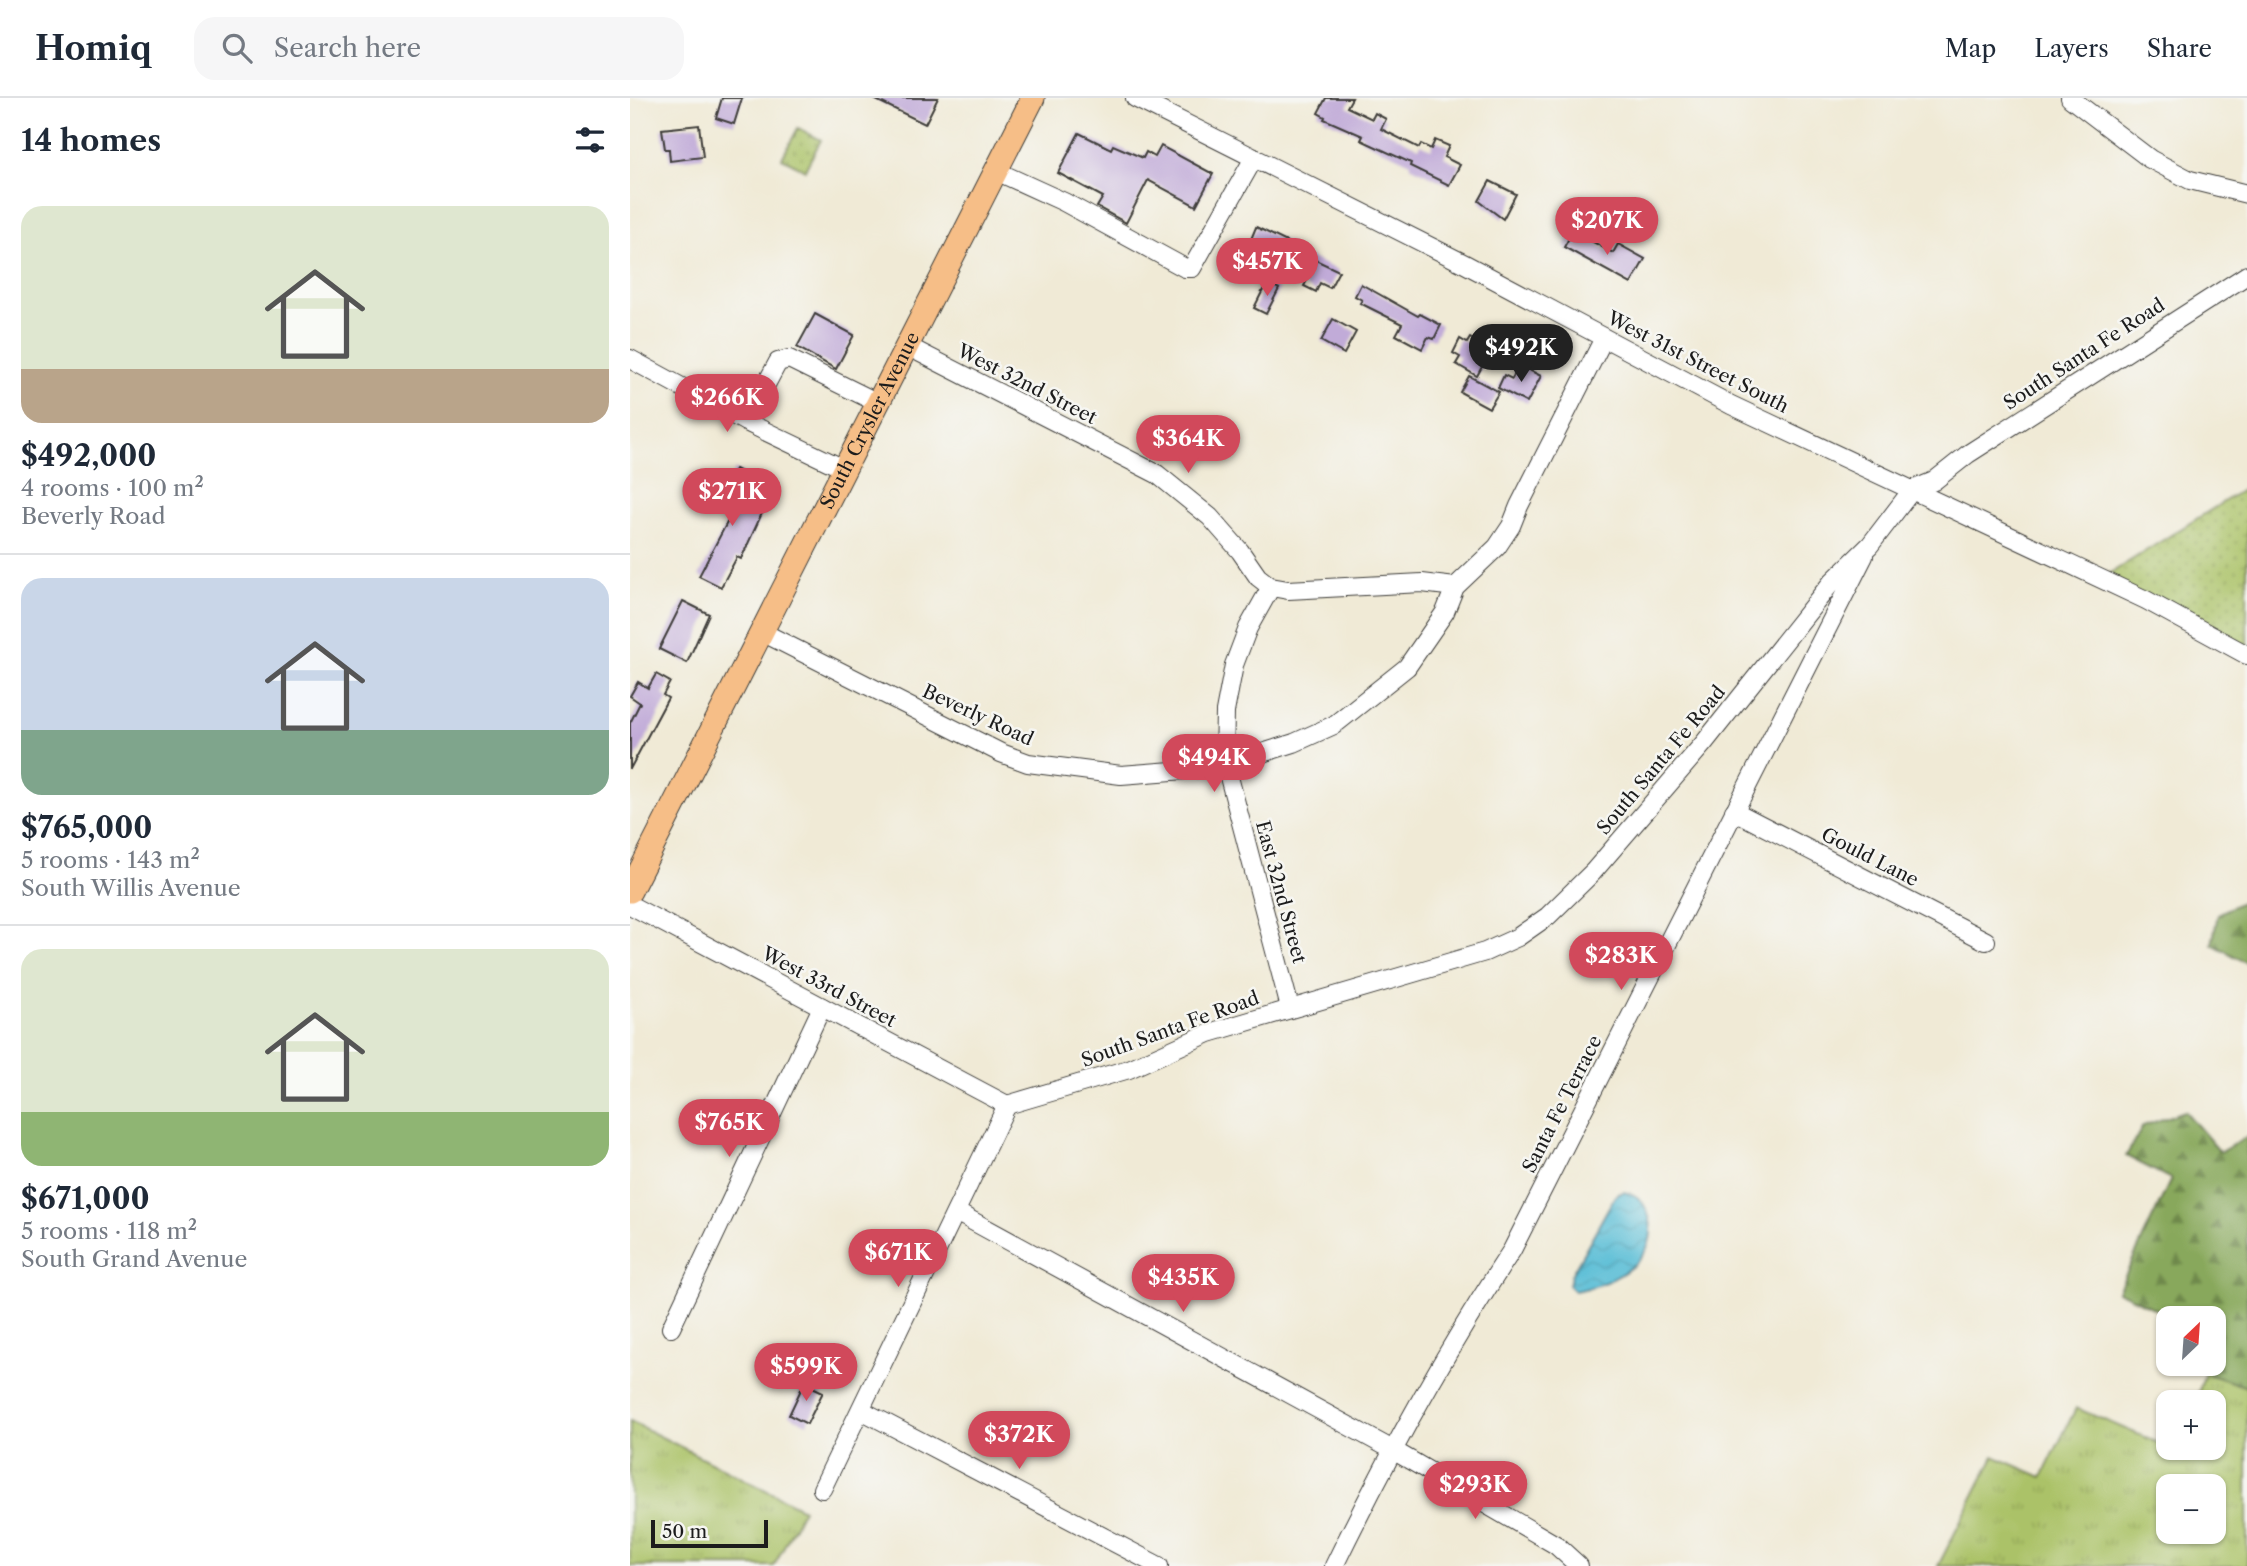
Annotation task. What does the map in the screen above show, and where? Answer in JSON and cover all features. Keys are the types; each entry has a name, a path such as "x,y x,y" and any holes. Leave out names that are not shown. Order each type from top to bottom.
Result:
{"main road":[{"name":"South Crysler Avenue","path":"630,891 1034,98"}],"street":[{"name":"West 31st Street South","path":"1135,98 1465,264 1731,405 2146,600 2247,654"},
{"path":"2070,98 2150,159 2190,180 2247,194"},
{"path":"996,171 1064,202 1185,268 1192,268 1254,158"},
{"name":"South Santa Fe Road","path":"1007,1105 1129,1069 1209,1033 1485,952 1518,937 1548,916 1593,872 1704,743 1832,582 1870,545 1912,490 1934,481 1968,454 2247,275"},
{"name":"Beverly Road","path":"762,632 1001,753 1028,762 1121,775 1198,769 1224,758 1258,754 1294,743 1334,725 1408,667 1440,620 1455,587 1497,547 1511,526 1604,338"},
{"name":"West 32nd Street","path":"907,346 1157,474 1210,517 1240,551 1258,577 1271,587"},
{"path":"630,359 746,422 844,469"},
{"path":"746,422 778,362 784,359 789,359 878,403"},
{"name":"Santa Fe Terrace","path":"1334,1566 1391,1449 1462,1326 1512,1250 1870,545"},
{"path":"1271,587 1288,590 1422,583 1455,587"},
{"name":"East 32nd Street","path":"1271,587 1248,628 1234,664 1225,712 1224,758 1290,1008"},
{"name":"Gould Lane","path":"1734,811 1986,941"},
{"name":"West 33rd Street","path":"630,905 1007,1105"},
{"path":"671,1328 822,1007"},
{"path":"822,1489 1007,1105"},
{"path":"956,1212 1391,1449 1556,1545 1579,1566"},
{"path":"861,1410 1159,1566"}],"green space":[{"path":"798,128 821,140 805,170 782,158"},
{"path":"2247,487 2247,656 2102,579 2114,571"},
{"path":"2241,902 2247,905 2247,963 2212,944 2218,914"},
{"path":"2185,1111 2220,1152 2247,1137 2247,1387 2214,1376 2226,1376 2226,1306 2156,1306 2156,1309 2118,1291 2171,1179 2126,1156 2143,1126"},
{"path":"2204,1376 2214,1376 2247,1387 2247,1566 1938,1566 1994,1456 2042,1477 2076,1408 2156,1442 2156,1460 2226,1460 2226,1390 2199,1390"},
{"path":"630,1421 803,1509 774,1566 630,1566"}],"water":[{"path":"1623,1192 1641,1200 1645,1207 1651,1228 1649,1242 1632,1266 1619,1275 1604,1283 1574,1291 1569,1286 1571,1275 1615,1196"}],"building":[{"path":"722,98 742,98 734,124 716,118"},
{"path":"872,98 938,98 925,124"},
{"path":"1326,98 1352,98 1347,107 1372,119 1375,113 1386,119 1381,129 1419,148 1421,144 1431,149 1435,140 1449,146 1444,157 1460,165 1449,185 1410,166 1411,163 1361,140 1363,136 1324,119 1325,117 1318,113"},
{"path":"699,125 703,157 670,161 662,129"},
{"path":"1079,133 1111,149 1113,145 1143,158 1146,152 1155,157 1161,146 1213,174 1196,206 1148,180 1126,223 1097,207 1103,197 1058,173"},
{"path":"1490,181 1516,194 1503,219 1479,201"},
{"path":"1256,227 1291,244 1290,248 1339,271 1330,288 1320,283 1316,292 1304,286 1309,276 1272,256 1274,276 1260,277 1257,255 1247,249"},
{"path":"1573,231 1613,253 1618,244 1645,259 1631,284 1564,247"},
{"path":"1267,282 1279,289 1266,314 1254,308"},
{"path":"1361,284 1418,316 1420,314 1441,325 1434,339 1428,337 1422,349 1396,335 1402,324 1360,303 1362,300 1355,296"},
{"path":"815,314 854,335 836,369 797,347"},
{"path":"1333,319 1356,332 1344,354 1321,341"},
{"path":"1470,338 1491,350 1477,376 1456,364 1460,357 1453,353 1460,339 1467,343"},
{"path":"1519,365 1541,376 1527,403 1498,388 1504,375 1512,379"},
{"path":"1469,376 1499,392 1489,408 1460,392"},
{"path":"735,469 750,477 743,492 746,493 744,497 764,509 741,559 737,557 721,587 699,576 731,515 716,507 721,498 713,494 720,481 727,485"},
{"path":"683,601 709,614 687,663 659,649"},
{"path":"656,674 670,682 663,695 668,698 630,769 630,723 640,703 630,696 638,682 648,688"},
{"path":"804,1383 823,1392 807,1424 789,1415"}]}
